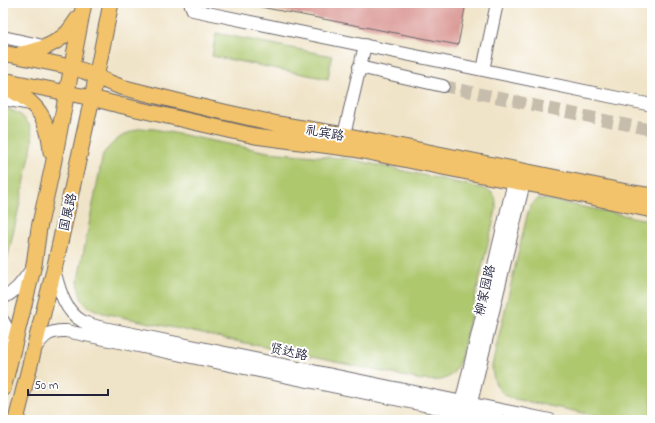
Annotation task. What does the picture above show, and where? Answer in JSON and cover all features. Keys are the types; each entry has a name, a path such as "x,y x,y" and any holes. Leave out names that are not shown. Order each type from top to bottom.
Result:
{"main road":[{"name":"国展路","path":"16,420 54,270 97,77 111,3"},
{"name":"国展路","path":"3,389 34,265 39,228 52,170 83,8"},
{"path":"3,53 21,54 37,51 48,46 60,39 68,31 83,8"},
{"name":"礼宾路","path":"3,53 71,67 121,87 193,105 278,124 344,135 652,210"},
{"name":"礼宾路","path":"3,80 66,92 255,136 353,149 520,177 652,196"},
{"path":"3,86 26,99 33,105 47,126 50,141 52,170"}],"street":[{"path":"190,3 193,10 652,105"},
{"path":"483,70 497,3"},
{"path":"3,37 48,46"},
{"path":"344,135 364,45"},
{"path":"359,67 442,86"},
{"path":"3,99 33,105"},
{"name":"柳家园路","path":"465,408 520,177"},
{"path":"3,298 14,292 20,286 34,265"},
{"name":"贤达路","path":"54,270 63,299 68,308 82,321 99,327 465,408 497,420"},
{"path":"3,321 10,335 12,354"},
{"name":"贤达路","path":"34,349 44,336 51,332 58,330 66,331 465,408 550,420"}],"green space":[{"path":"216,33 332,56 328,79 212,56"},
{"path":"3,108 16,112 27,121 31,129 32,140 31,152 13,236 3,275"},
{"path":"140,128 154,129 268,152 350,159 486,189 492,193 496,200 496,210 460,361 453,373 445,379 421,380 103,313 86,305 81,298 78,280 103,154 119,138"},
{"path":"538,199 545,199 652,221 652,420 618,420 510,398 501,392 496,385 492,366 528,211 532,204"}],"building":[{"path":"245,3 466,3 458,45"},
{"path":"3,136 6,137 4,147 3,147"}],"tunnel":[{"path":"443,86 652,130"}]}
